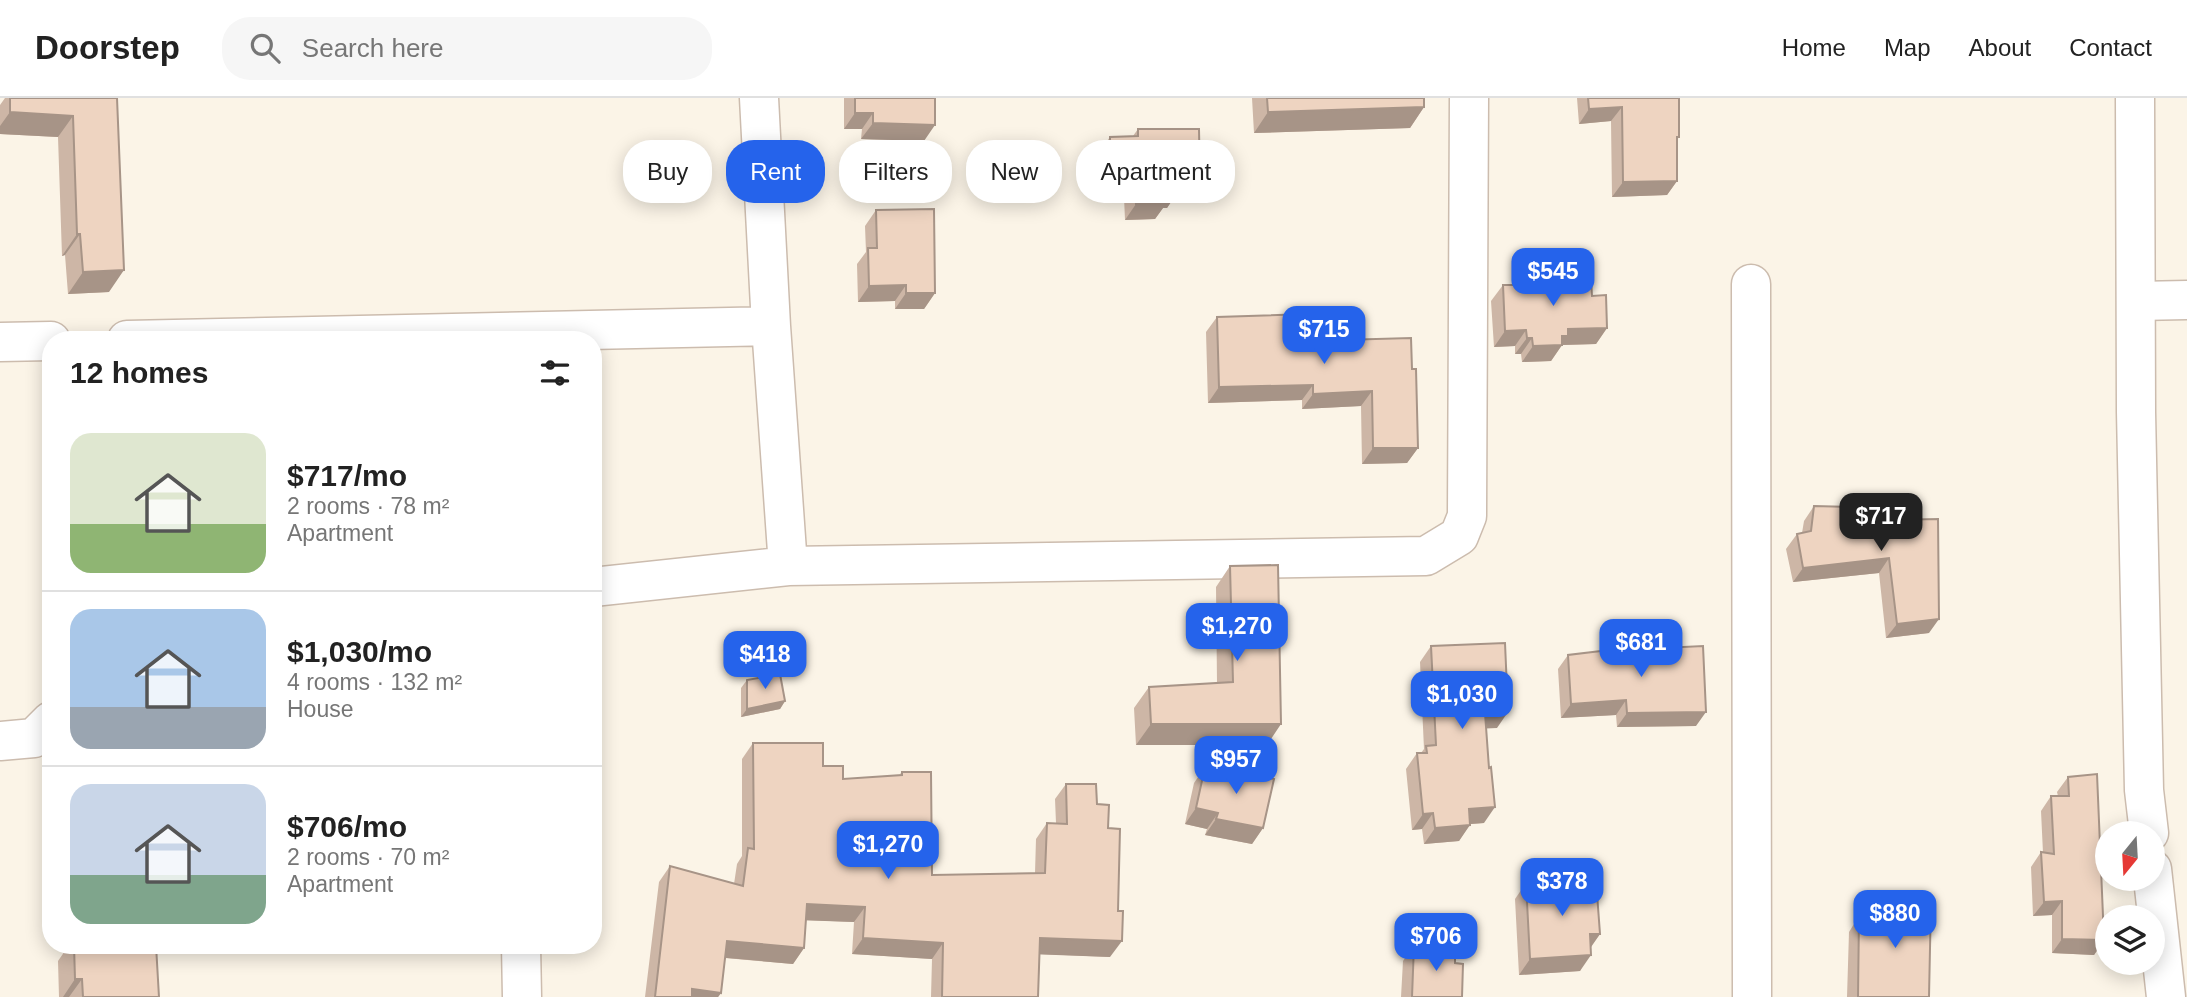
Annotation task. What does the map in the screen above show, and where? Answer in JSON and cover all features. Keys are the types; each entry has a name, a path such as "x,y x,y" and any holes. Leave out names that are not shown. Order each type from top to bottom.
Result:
{"street":[{"path":"759,98 771,326 788,566"},
{"path":"602,586 788,566 1426,556 1459,536 1467,516 1469,98"},
{"path":"2135,98 2136,452 2144,790 2148,821"},
{"path":"1751,284 1752,997"},
{"path":"2137,301 2187,300"},
{"path":"541,331 771,326"},
{"path":"0,342 42,341"},
{"path":"0,741 34,738 42,730"},
{"path":"2154,891 2166,997"},
{"path":"521,954 522,997"}],"building":[{"path":"10,98 117,98 124,270 83,272 80,234 77,234 73,116 10,112"},
{"path":"855,98 935,98 935,125 873,123 873,113 855,113"},
{"path":"1267,98 1424,98 1424,107 1268,112"},
{"path":"1588,98 1679,98 1677,181 1623,182 1622,107 1589,109"},
{"path":"1138,129 1199,129 1199,140 1110,140 1110,137 1138,136"},
{"path":"934,209 935,293 906,293 906,285 869,286 868,248 877,248 876,210"},
{"path":"1557,276 1557,280 1591,278 1592,296 1606,295 1607,328 1568,329 1568,336 1562,336 1562,345 1533,346 1532,338 1527,338 1526,330 1505,331 1503,285 1522,285 1521,278"},
{"path":"1338,313 1341,340 1411,338 1412,369 1416,369 1418,448 1373,448 1372,391 1313,394 1313,385 1219,387 1217,317"},
{"path":"1814,506 1890,508 1890,520 1938,519 1939,619 1897,624 1889,558 1803,568 1797,534 1811,531"},
{"path":"1278,565 1281,724 1151,724 1149,687 1233,682 1230,566"},
{"path":"1505,643 1508,712 1485,713 1495,807 1469,809 1470,825 1435,828 1433,813 1423,814 1417,753 1427,753 1426,746 1436,745 1431,646"},
{"path":"1703,646 1706,712 1627,713 1626,700 1571,704 1568,655"},
{"path":"780,674 785,701 747,709 747,680"},
{"path":"753,743 823,743 823,766 843,766 843,779 902,775 902,772 931,772 932,875 1045,873 1047,823 1067,824 1066,784 1096,784 1097,804 1109,805 1108,828 1120,829 1118,911 1123,911 1122,941 1040,938 1038,997 942,997 943,943 863,938 865,907 807,904 804,948 727,941 721,993 692,989 692,997 655,997 670,866 743,886 748,848 754,849"},
{"path":"1205,767 1274,779 1263,828 1216,819 1218,813 1196,808"},
{"path":"2097,774 2099,821 2095,821 2095,891 2102,891 2103,905 2095,905 2095,940 2062,939 2062,901 2044,902 2041,852 2054,854 2051,796 2069,796 2068,777"},
{"path":"1596,880 1600,934 1590,934 1591,955 1530,959 1526,883"},
{"path":"1875,899 1931,900 1929,997 1858,997 1859,916 1874,917"},
{"path":"1414,945 1455,948 1455,963 1463,964 1462,997 1412,997"},
{"path":"74,954 157,954 159,997 83,997 82,979 75,979"}]}
